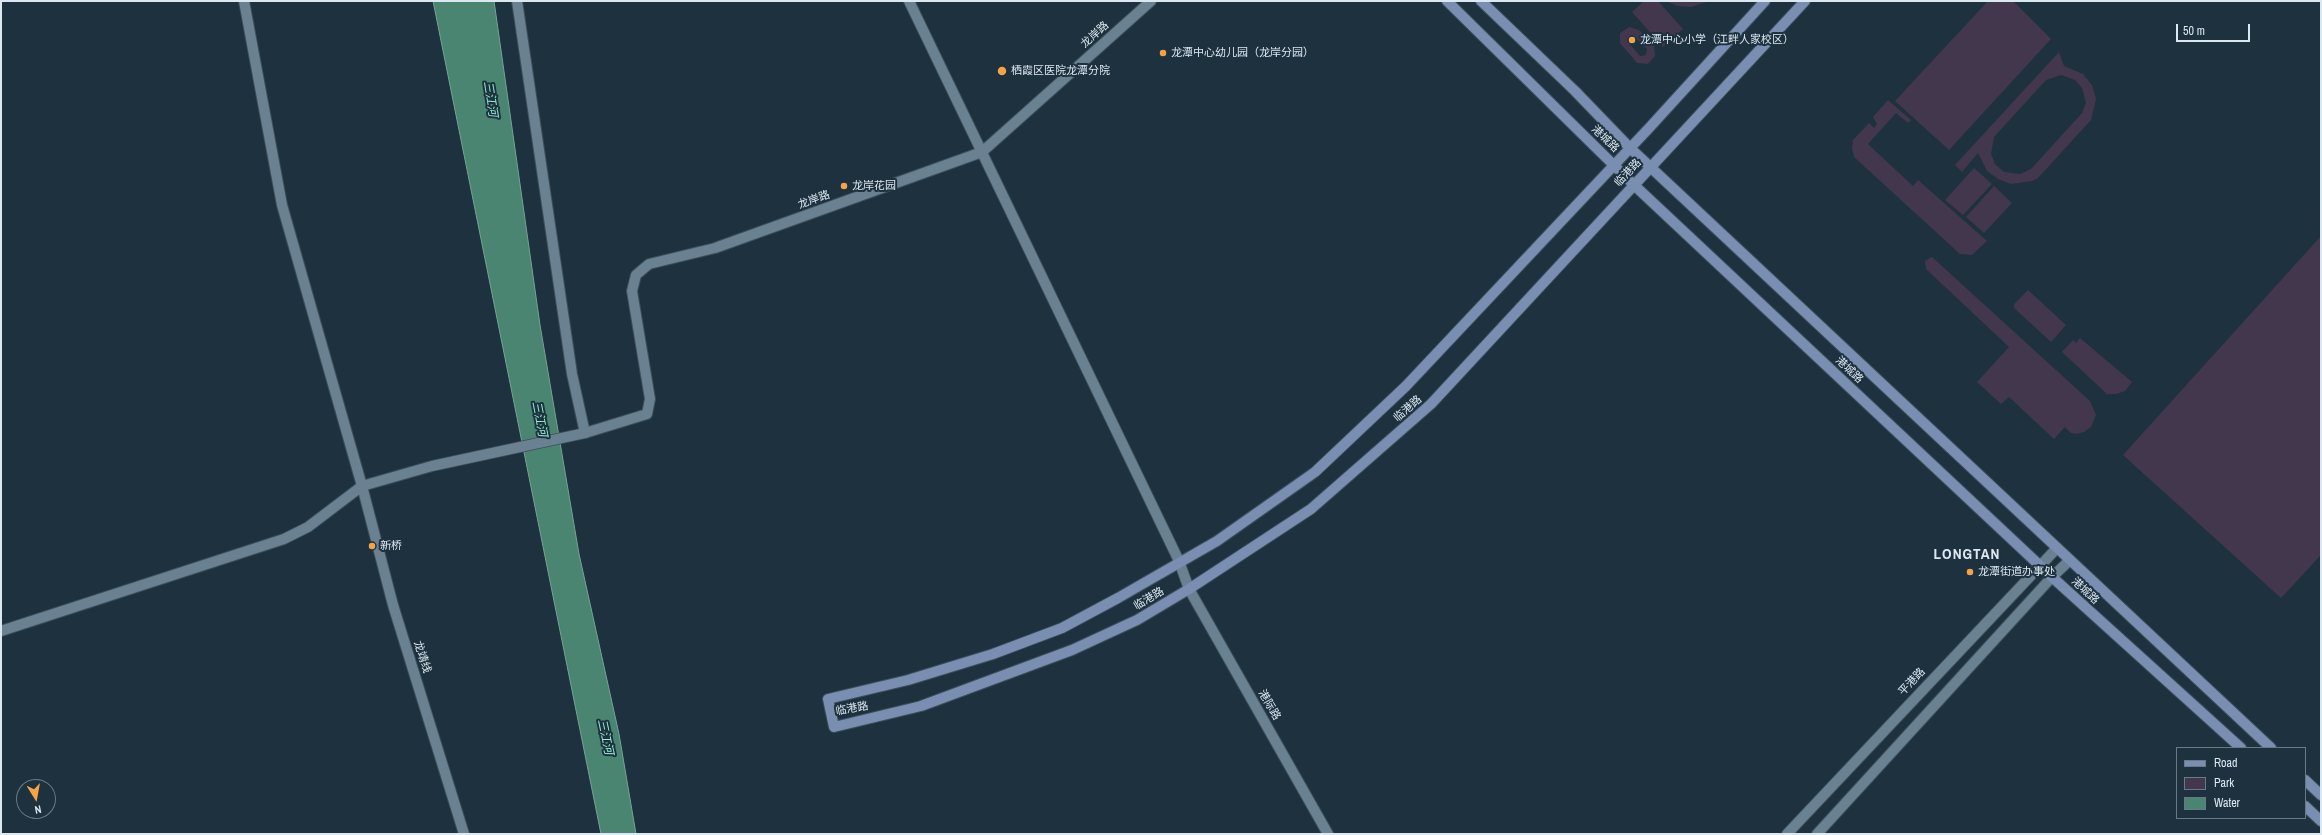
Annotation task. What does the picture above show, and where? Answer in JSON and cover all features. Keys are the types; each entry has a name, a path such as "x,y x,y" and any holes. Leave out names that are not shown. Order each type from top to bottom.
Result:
{"main road":[{"name":"港城路","path":"1447,1 1634,185 2052,577 2240,747"},
{"name":"港城路","path":"1481,1 1575,91 1630,148 1651,166 2056,548 2270,747"},
{"name":"临港路","path":"1765,1 1630,148 1406,386 1315,472 1217,541 1118,598 1062,628 993,654 908,680 828,699 834,727 921,706 1058,656 1136,620 1189,589 1311,509 1431,404 1805,1"},
{"path":"2306,781 2321,795"},
{"path":"2306,807 2321,821"}],"street":[{"name":"龙靖线","path":"244,1 282,205 362,486 393,605 464,834"},
{"path":"1,631 284,539 308,527 362,486 432,466 585,433 572,374 517,1"},
{"name":"港际路","path":"909,1 1179,562 1189,589 1328,834"},
{"name":"龙岸路","path":"585,433 647,414 650,399 632,291 636,275 649,264 715,248 982,152 1151,1"},
{"name":"平港路","path":"1787,834 2039,564 2056,548"},
{"path":"1817,834 2052,577 2070,560"}],"green space":[{"path":"1644,1 1658,1 1683,29 1663,47 1632,12"},
{"path":"1666,1 1710,1 1691,7 1677,6"},
{"path":"1988,1 2013,1 2051,39 1949,150 1895,101"},
{"path":"1629,27 1639,30 1654,46 1655,56 1648,64 1637,63 1620,43 1620,33","holes":["1630,36 1635,37 1647,49 1646,55 1640,56 1628,42"]},
{"path":"2059,52 2064,66 2083,74 2092,85 2096,99 2091,120 2038,178 2032,181 2011,184 1998,179 1987,171 1978,153 1962,172 1955,165","holes":["2061,75 2075,80 2082,88 2086,103 2082,113 2031,169 2020,174 2004,172 1995,164 1991,154 1994,137 2046,80"]},
{"path":"1888,100 1911,120 1908,123 1896,113 1868,144 1913,186 1918,180 1987,241 1972,255 1960,254 1854,157 1852,148 1853,140 1869,123 1874,128 1877,124 1873,117"},
{"path":"1974,168 1992,184 1963,215 1945,200"},
{"path":"1994,186 2012,203 1984,233 1966,217"},
{"path":"2321,236 2321,555 2281,598 2123,455"},
{"path":"1932,257 2090,401 2096,415 2091,427 2084,432 2076,434 2071,433 2065,427 2054,439 2009,397 2001,404 1977,382 2009,347 1926,269 1925,261"},
{"path":"2028,290 2066,325 2051,342 2014,308 2014,304"},
{"path":"2080,338 2132,382 2125,391 2116,394 2107,394 2062,352 2073,340 2076,343"}],"water":[{"name":"三江河","path":"433,1 494,1 540,325 579,554 619,734 636,834 601,834"}],"place":[{"name":"龙潭中心小学（江畔人家校区）","path":"1632,40"},
{"name":"龙潭中心幼儿园（龙岸分园）","path":"1163,53"},
{"name":"栖霞区医院龙潭分院","path":"1002,71"},
{"name":"龙岸花园","path":"844,186"},
{"name":"新桥","path":"372,546"},
{"name":"龙潭街道办事处","path":"1970,572"}],"district":[{"name":"LONGTAN","path":"1967,555"}]}
